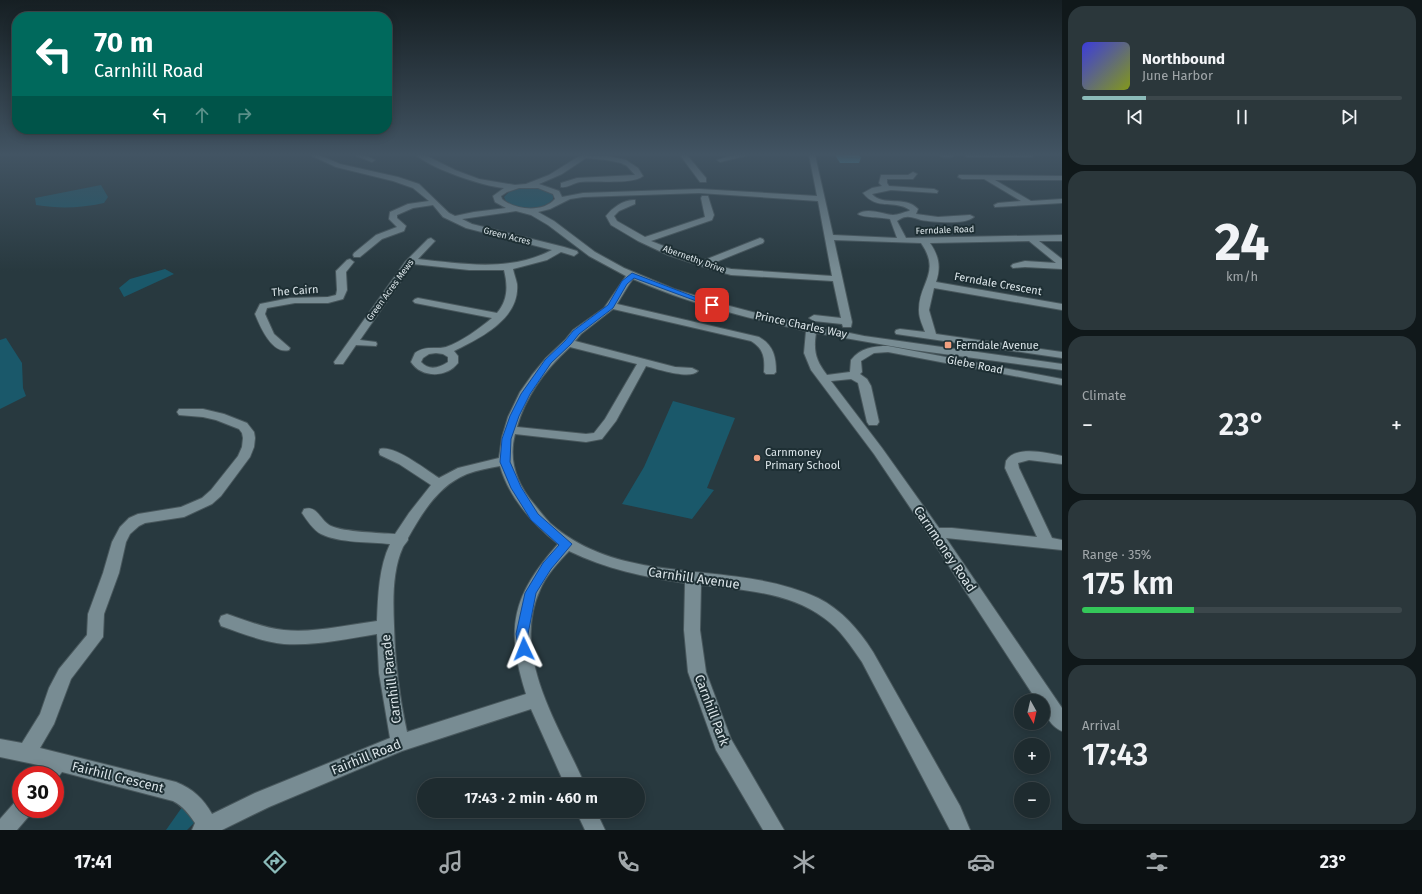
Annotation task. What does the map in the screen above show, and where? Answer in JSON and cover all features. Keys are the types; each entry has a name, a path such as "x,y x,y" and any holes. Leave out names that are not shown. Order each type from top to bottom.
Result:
{"street":[{"path":"426,194 446,216 453,219 490,208 497,200 500,194"},
{"path":"494,194 497,200"},
{"path":"555,194 558,196 553,213 558,228"},
{"path":"575,194 583,195"},
{"path":"474,214 541,209 568,197 618,194"},
{"path":"737,194 820,199"},
{"path":"813,323 847,324 819,194"},
{"path":"867,194 870,198 875,201 910,206 914,209 912,213 893,220 903,241"},
{"path":"1013,194 1029,203"},
{"path":"645,240 708,218 710,215 705,198"},
{"name":"Prince Charles Way","path":"497,200 508,207 541,215 592,254 632,275 701,301 735,311 813,323 882,341 1062,367"},
{"path":"998,205 1062,201"},
{"name":"Abernethy Drive","path":"632,202 612,212 610,216 611,219 620,227 645,240 702,264 742,274 838,279"},
{"name":"The Cairn","path":"285,348 270,336 260,314 263,306 274,302 305,300 323,301 340,297 342,290 341,271 379,237 401,229 402,226 393,219 393,214 411,206 433,203"},
{"path":"862,214 876,214 897,218"},
{"path":"908,214 920,218 942,220 959,220 970,217"},
{"name":"Green Acres","path":"453,219 469,226 574,253"},
{"name":"Ferndale Road","path":"829,236 903,241 1062,238"},
{"path":"1030,238 1062,265"},
{"path":"922,240 929,248 935,260 935,275 930,284 924,311 932,337"},
{"name":"Green Acres Mews","path":"339,362 411,261 431,241"},
{"path":"702,264 760,241"},
{"name":"Green Acres","path":"411,261 491,268 508,268 547,258 561,250"},
{"path":"1016,266 1025,264 1062,265"},
{"path":"446,351 491,326 506,310 512,295 511,275 508,268"},
{"path":"505,462 505,449 514,416 525,394 548,362 576,333 611,306 624,283 632,275"},
{"name":"Ferndale Crescent","path":"930,284 1062,307"},
{"path":"418,301 500,317"},
{"path":"611,306 755,339 763,343 771,356 770,372"},
{"name":"Carnmoney Road","path":"813,323 809,344 809,353 813,362 878,451 935,533 1062,723"},
{"path":"900,332 1062,355"},
{"path":"353,342 372,344"},
{"path":"568,342 675,370 692,371"},
{"name":"Glebe Road","path":"853,375 856,372 856,360 860,356 875,349 888,349 1062,382"},
{"path":"510,430 586,438 598,436 610,420 643,362"},
{"path":"824,379 853,375 862,381 873,422"},
{"path":"26,754 48,718 58,688 65,674 94,637 96,614 111,573 119,542 125,531 134,522 143,518 184,512 207,501 216,493 244,457 250,438 248,432 243,426 220,416 183,412"},
{"path":"385,452 404,461 440,485"},
{"path":"1047,543 1012,468 1012,461 1025,456 1062,460"},
{"name":"Carnhill Parade","path":"400,743 391,698 385,647 386,592 394,553 415,514 432,491 449,477 468,469 505,462"},
{"name":"Carnhill Avenue","path":"505,462 516,488 535,517 566,544 589,556 635,569 776,591 807,600 832,615 852,634 878,676 938,785 960,830"},
{"path":"309,514 325,530 341,534 401,540"},
{"path":"935,533 952,533 1062,545"},
{"path":"566,544 547,566 530,593 522,634 526,663 537,699 572,778"},
{"name":"Carnhill Park","path":"692,579 692,630 697,672 724,744 774,830"},
{"path":"228,621 264,633 284,637 327,635 386,626"},
{"name":"Fairhill Road","path":"205,828 262,800 400,743 537,699"},
{"name":"Fairhill Crescent","path":"0,748 26,754 49,766"},
{"name":"Fairhill Crescent","path":"64,770 176,792 189,798 198,808 205,828"},
{"path":"4,830 14,818"},
{"path":"589,818 595,830"}],"shaded area":[{"path":"57,194 106,194 108,197 104,203 70,207 36,205 35,198"},
{"path":"507,194 551,194 553,195 553,199 543,206 530,208 511,204 506,201 504,197"},
{"path":"165,269 174,274 124,297 119,288 130,279"},
{"path":"6,338 22,363 23,388 26,396 0,409 0,340"},
{"path":"673,401 735,418 707,488 714,490 692,519 622,504 644,467"},
{"path":"185,803 195,822 187,830 166,830"}],"place":[{"name":"Ferndale Avenue","path":"948,345"},
{"name":"Carnmoney Primary School","path":"757,458"}],"route":[{"path":"524,649 522,634 530,593 547,566 566,544 535,517 516,488 505,462 506,439 514,416 525,394 548,362 576,333 611,306 624,283 632,275 712,305"}]}
